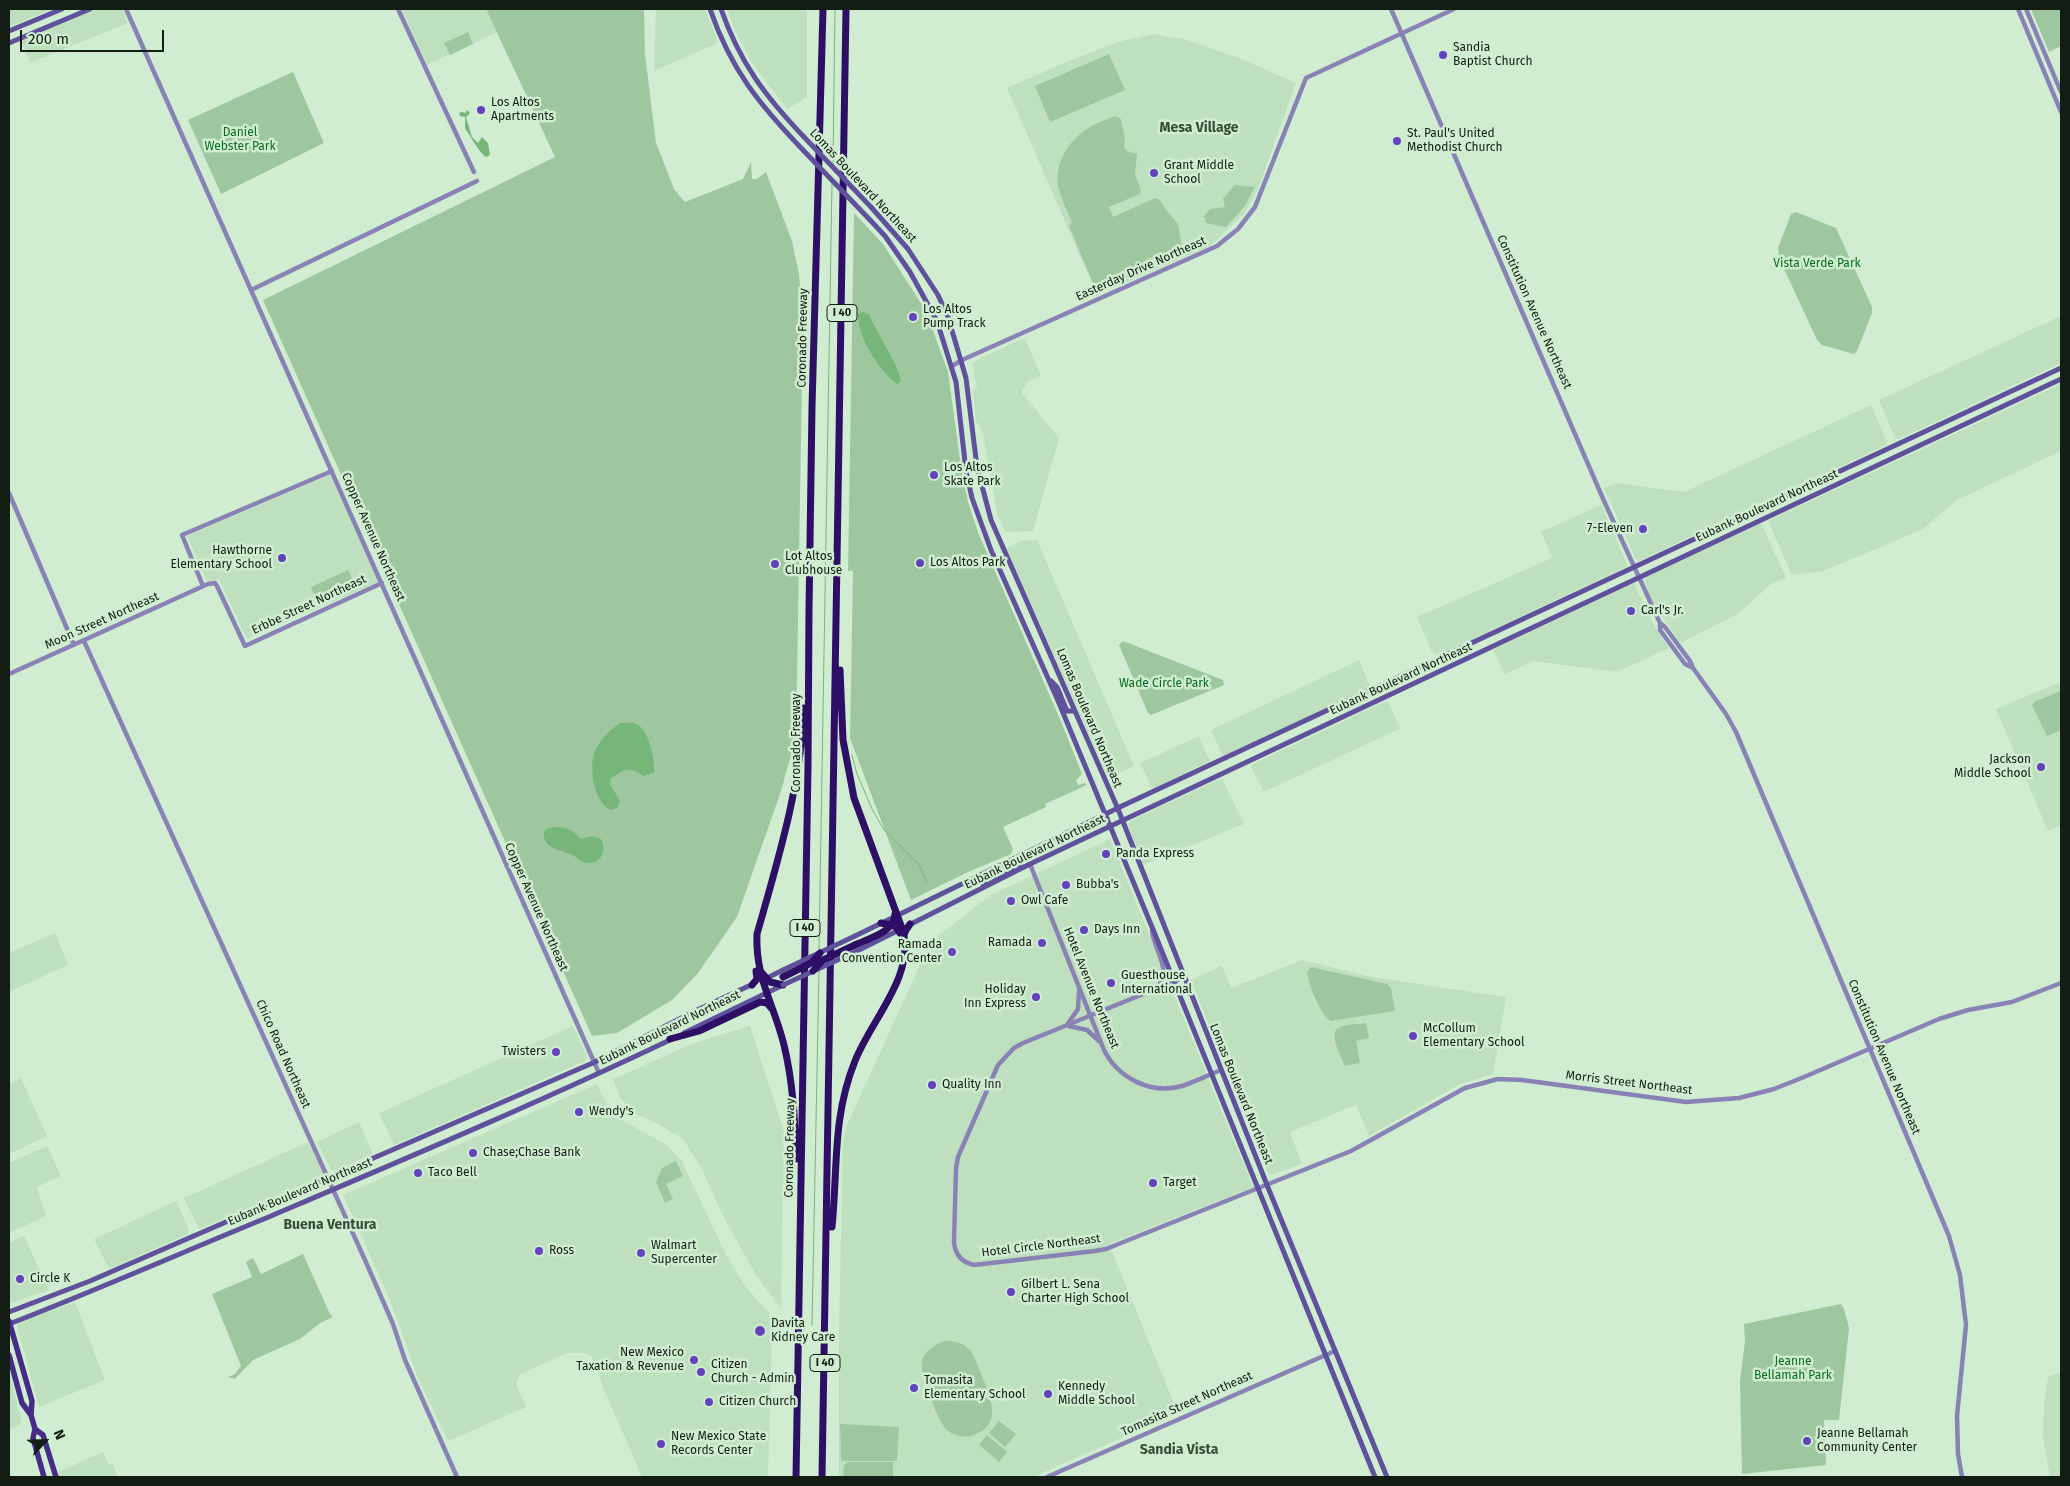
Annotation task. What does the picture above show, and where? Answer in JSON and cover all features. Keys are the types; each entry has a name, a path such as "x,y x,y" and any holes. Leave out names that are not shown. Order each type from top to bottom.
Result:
{"highway":[{"name":"Coronado Freeway","path":"796,1477 808,767 808,610 824,9"},
{"name":"I 40","path":"822,1477 846,9"},
{"path":"799,1245 793,1096 784,1045 768,995 760,979 754,955 756,952 757,934 784,832 800,757 808,610"},
{"path":"827,1249 832,1218 838,1127 845,1091 861,1046 898,982 904,956 902,931 866,834 848,775 843,740 837,617"},
{"path":"813,971 823,960 855,948 892,925 896,913"},
{"path":"882,923 892,925 902,931"},
{"path":"902,931 906,930 910,924"},
{"path":"768,995 772,984 783,974 811,963 820,953"},
{"path":"760,979 772,984 783,985"},
{"path":"670,1039 699,1031 760,1002 767,1003 773,1011"}],"main road":[{"path":"9,31 62,9"},
{"path":"9,43 90,9"},
{"name":"Lomas Boulevard Northeast","path":"710,9 729,54 746,85 777,123 871,221 899,255 937,321 952,366 972,498 991,550 1049,679 1111,826 1375,1477"},
{"name":"Lomas Boulevard Northeast","path":"721,9 736,46 768,99 899,237 923,270 948,317 962,360 969,399 977,467 991,520 1118,809 1221,1070 1387,1477"},
{"name":"Eubank Boulevard Northeast","path":"820,953 882,923 896,913 1021,854 2061,368"},
{"name":"Eubank Boulevard Northeast","path":"910,924 1030,864 2061,380"},
{"path":"2028,383 2032,393"},
{"path":"1968,411 1973,421"},
{"path":"1818,481 1822,492"},
{"path":"1702,536 1706,546"},
{"path":"1582,592 1586,603"},
{"path":"1049,679 1057,687 1067,711 1075,711"},
{"path":"1308,721 1313,731"},
{"path":"976,892 989,881 1021,863 1021,854"},
{"path":"855,948 902,931"},
{"name":"Eubank Boulevard Northeast","path":"9,1323 110,1284 334,1189 599,1073 768,995 783,985 813,971"},
{"name":"Eubank Boulevard Northeast","path":"9,1312 93,1279 595,1062 760,979 783,974"},
{"path":"9,1323 32,1401 31,1415 35,1429 33,1438 44,1477"},
{"path":"9,1355 22,1404 31,1415"},
{"path":"35,1429 43,1435 56,1477"}],"street":[{"name":"Copper Avenue Northeast","path":"126,9 599,1073"},
{"path":"398,9 474,172"},
{"name":"Constitution Avenue Northeast","path":"1391,9 1638,578 1660,624 1660,630 1685,664 1693,668 1726,714 1736,732 1949,1236 1960,1275 1965,1304 1966,1340 1956,1436 1962,1477"},
{"path":"1402,34 1454,9"},
{"path":"2018,9 2061,112"},
{"path":"2026,9 2061,92"},
{"name":"Easterday Drive Northeast","path":"952,366 1209,251 1238,228 1255,207 1306,78 1402,34"},
{"path":"251,290 476,181"},
{"path":"203,586 182,535 332,471"},
{"path":"9,493 74,645"},
{"name":"Erbbe Street Northeast","path":"203,586 212,583 217,586 245,646 382,583"},
{"name":"Moon Street Northeast","path":"9,674 203,586"},
{"name":"Chico Road Northeast","path":"84,641 334,1189 383,1300 405,1360 457,1477"},
{"name":"Hotel Avenue Northeast","path":"1030,864 1102,1044 1108,1057 1118,1069 1129,1078 1146,1086 1161,1088 1176,1087 1221,1070"},
{"path":"1151,992 1161,983 1165,974 1154,944 1152,927"},
{"name":"Hotel Circle Northeast","path":"1185,977 1023,1043 1005,1056 994,1073 964,1139 956,1168 954,1242 956,1252 962,1259 974,1265 1101,1250 1257,1188"},
{"name":"Morris Street Northeast","path":"1257,1188 1350,1151 1465,1088 1498,1079 1528,1080 1686,1102 1721,1100 1774,1089 1939,1019 1968,1010 2012,1002 2061,983"},
{"path":"1065,1026 1078,1009 1079,987"},
{"path":"1065,1026 1085,1030 1102,1044"},
{"name":"Tomasita Street Northeast","path":"1047,1477 1335,1351"}],"shaded area":[{"path":"9,9 51,9 9,27"},
{"path":"97,9 122,9 128,23 30,63 21,41"},
{"path":"402,9 486,9 497,32 427,65"},
{"path":"656,9 705,9 717,39 716,44 654,71"},
{"path":"727,9 807,9 807,97 787,109 752,63 736,33"},
{"name":"Grant Middle School","path":"1154,34 1184,39 1239,58 1296,83 1258,189 1245,213 1210,246 1097,295 1007,88 1121,41"},
{"path":"467,110 470,113 466,117 472,137 478,143 482,137 488,143 490,155 486,157 466,130 465,117 460,116 459,113 465,113"},
{"path":"863,312 869,315 896,366 901,381 897,384 876,362 865,343 861,333 858,314"},
{"path":"2061,316 2061,363 1899,439 1895,438 1879,400"},
{"path":"1025,339 1041,375 1027,383 1022,391 1023,394 1059,438 1033,531 1005,532 997,513 983,434 976,421 973,390 977,388 973,363"},
{"path":"2061,384 2061,451 1957,500 1921,530 1823,571 1792,575 1768,521"},
{"path":"1871,405 1887,442 1886,445 1639,561 1636,560 1604,488 1616,483 1684,492"},
{"name":"Hawthorne Elementary School","path":"330,475 378,582 247,639 219,580 207,581 187,536"},
{"path":"1601,505 1628,566 1438,655 1432,652 1417,617 1552,558 1541,532"},
{"path":"1761,523 1786,578 1771,584 1738,614 1680,643 1654,604 1645,582 1646,577"},
{"path":"1037,540 1134,766 1108,778 1007,549 1021,541"},
{"path":"1634,583 1656,629 1669,648 1617,672 1533,661 1505,674 1493,650"},
{"path":"1359,660 1370,686 1368,689 1223,756 1211,730"},
{"name":"Jackson Middle School","path":"2061,682 2061,825 2048,831 1996,709"},
{"path":"1386,701 1400,726 1399,729 1266,791 1263,790 1251,767 1253,764"},
{"path":"620,723 634,723 641,727 648,738 652,752 654,772 644,776 628,769 611,778 610,784 620,801 617,808 610,810 597,794 592,764 600,742"},
{"path":"1199,736 1210,761 1152,789 1140,763"},
{"path":"1222,778 1244,824 1143,865 1128,824 1130,821"},
{"path":"559,827 569,829 581,839 591,836 601,839 603,853 601,857 594,862 584,862 550,846 544,838 544,832 548,828"},
{"path":"1110,839 1253,1187 1109,1244 1178,1413 1033,1477 839,1477 839,1329 843,1142 847,1125 930,943 989,896"},
{"path":"55,933 68,965 9,992 9,953"},
{"path":"1302,960 1372,977 1506,997 1493,1074 1460,1084 1369,1136 1356,1105 1290,1132 1302,1164 1271,1175 1268,1173 1191,980 1222,966 1231,988"},
{"path":"573,1026 587,1057 585,1061 394,1145 379,1113"},
{"path":"750,1026 784,1132 781,1308 757,1277 723,1216 702,1169 683,1139 658,1124 634,1113 620,1098 613,1079 694,1043"},
{"path":"21,1078 47,1136 9,1154 9,1084"},
{"path":"597,1084 605,1101 618,1118 667,1145 682,1161 725,1253 746,1287 769,1313 772,1334 768,1477 642,1477 591,1356 584,1353 567,1353 519,1375 516,1384 526,1407 448,1441 418,1378 390,1300 343,1195"},
{"path":"359,1122 373,1154 336,1170 331,1170 317,1142"},
{"path":"308,1142 322,1171 321,1177 199,1229 184,1198"},
{"path":"47,1146 61,1176 37,1187 46,1216 9,1233 9,1163"},
{"path":"176,1201 189,1230 188,1234 109,1269 94,1239"},
{"path":"24,1236 49,1290 11,1303 9,1301 9,1243"},
{"path":"75,1302 105,1380 39,1407 17,1326 21,1322"},
{"path":"9,1370 21,1420 19,1426 9,1430"},
{"path":"2061,1372 2061,1477 2050,1477 2043,1437 2044,1403 2048,1377"},
{"path":"103,1452 109,1465 113,1464 118,1477 60,1477 58,1472"}],"green space":[{"path":"486,9 644,9 645,54 656,143 674,189 685,202 743,179 751,162 752,179 757,179 766,172 792,241 799,274 803,321 796,738 780,794 737,917 698,973 672,1000 617,1033 592,1036 263,300 555,157"},
{"path":"2031,9 2061,9 2061,46 2049,52"},
{"path":"468,32 473,44 450,55 444,43"},
{"path":"1109,54 1125,90 1050,122 1035,86"},
{"name":"Daniel Webster Park","path":"293,72 324,143 221,194 188,120"},
{"path":"1115,116 1121,119 1125,138 1124,147 1127,151 1137,154 1135,174 1141,190 1140,194 1109,207 1113,217 1155,198 1160,200 1178,224 1183,254 1149,258 1138,266 1132,275 1096,290 1069,226 1072,222 1059,190 1058,172 1063,155 1080,134 1097,123"},
{"path":"1235,185 1255,186 1245,206 1226,227 1206,223 1204,216 1210,209 1225,207 1223,199"},
{"name":"Vista Verde Park","path":"1796,212 1836,228 1872,307 1872,313 1857,351 1854,354 1822,345 1817,340 1779,258 1778,248 1791,214"},
{"name":"Los Altos Park","path":"854,213 883,244 926,311 948,372 962,474 968,502 979,535 1060,719 1082,774 1076,780 1078,785 1085,783 1087,785 1045,804 1046,807 1003,827 1013,849 1011,854 968,872 911,900 850,738 853,571 848,571"},
{"path":"348,570 355,584 317,601 311,587"},
{"name":"Wade Circle Park","path":"1123,641 1223,680 1224,685 1151,715 1148,713 1119,645"},
{"path":"2061,691 2061,730 2047,736 2032,705 2036,701"},
{"path":"1311,967 1387,984 1391,988 1395,1011 1330,1021 1322,1012 1312,991 1307,972"},
{"path":"1366,1023 1369,1038 1356,1041 1360,1063 1345,1066 1335,1041 1335,1031 1344,1026"},
{"path":"676,1161 683,1176 666,1184 673,1199 665,1203 656,1182 662,1168"},
{"path":"303,1254 333,1317 320,1323 300,1339 253,1360 235,1379 228,1377 235,1374 241,1366 212,1294 252,1277 246,1262 253,1258 261,1274"},
{"name":"Jeanne Bellamah Park","path":"1841,1304 1849,1328 1839,1420 1824,1420 1826,1465 1742,1474 1740,1381 1745,1341 1744,1324"},
{"path":"944,1341 957,1342 969,1349 989,1394 992,1411 988,1426 971,1436 957,1436 946,1429 938,1417 923,1375 923,1357 930,1349"},
{"path":"999,1421 1016,1434 1005,1447 989,1433"},
{"path":"840,1424 899,1427 897,1461 841,1461"},
{"path":"987,1435 1007,1452 999,1462 979,1445"},
{"path":"848,1462 893,1462 893,1477 843,1477 844,1465"}],"waterway":[{"path":"833,164 835,9"},
{"path":"819,949 832,183"},
{"path":"852,755 857,774 872,809 884,830 919,865 927,882"},
{"path":"812,1325 819,971"}],"place":[{"name":"Sandia Baptist Church","path":"1443,55"},
{"name":"Los Altos Apartments","path":"481,110"},
{"name":"St. Paul's United Methodist Church","path":"1397,141"},
{"name":"Grant Middle School","path":"1154,173"},
{"name":"Los Altos Pump Track","path":"913,317"},
{"name":"Los Altos Skate Park","path":"934,475"},
{"name":"7-Eleven","path":"1643,529"},
{"name":"Hawthorne Elementary School","path":"282,558"},
{"name":"Los Altos Park","path":"920,563"},
{"name":"Lot Altos Clubhouse","path":"775,564"},
{"name":"Carl's Jr.","path":"1631,611"},
{"name":"Jackson Middle School","path":"2041,767"},
{"name":"Panda Express","path":"1106,854"},
{"name":"Bubba's","path":"1066,885"},
{"name":"Owl Cafe","path":"1011,901"},
{"name":"Days Inn","path":"1084,930"},
{"name":"Ramada","path":"1042,943"},
{"name":"Ramada Convention Center","path":"952,952"},
{"name":"Guesthouse International","path":"1111,983"},
{"name":"Holiday Inn Express","path":"1036,997"},
{"name":"McCollum Elementary School","path":"1413,1036"},
{"name":"Twisters","path":"556,1052"},
{"name":"Quality Inn","path":"932,1085"},
{"name":"Wendy's","path":"579,1112"},
{"name":"Chase;Chase Bank","path":"473,1153"},
{"name":"Taco Bell","path":"418,1173"},
{"name":"Target","path":"1153,1183"},
{"name":"Ross","path":"539,1251"},
{"name":"Walmart Supercenter","path":"641,1253"},
{"name":"Circle K","path":"20,1279"},
{"name":"Gilbert L. Sena Charter High School","path":"1011,1292"},
{"name":"Davita Kidney Care","path":"760,1331"},
{"name":"New Mexico Taxation & Revenue","path":"694,1360"},
{"name":"Citizen Church - Admin","path":"701,1372"},
{"name":"Tomasita Elementary School","path":"914,1388"},
{"name":"Kennedy Middle School","path":"1048,1394"},
{"name":"Citizen Church","path":"709,1402"},
{"name":"Jeanne Bellamah Community Center","path":"1807,1441"},
{"name":"New Mexico State Records Center","path":"661,1444"}],"district":[{"name":"Mesa Village","path":"1199,128"},
{"name":"Buena Ventura","path":"330,1225"},
{"name":"Sandia Vista","path":"1179,1450"}]}
